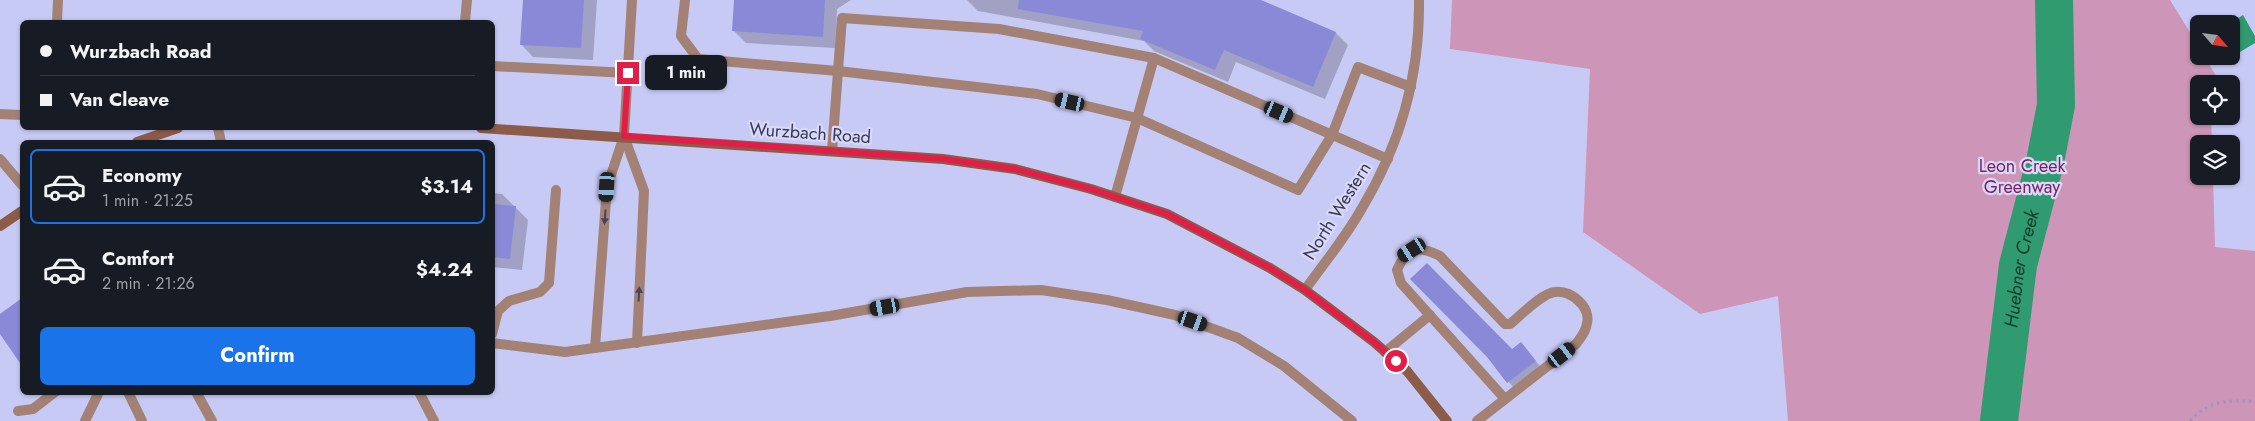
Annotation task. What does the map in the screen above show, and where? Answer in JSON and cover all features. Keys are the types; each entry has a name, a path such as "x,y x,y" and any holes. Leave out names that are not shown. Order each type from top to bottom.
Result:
{"main road":[{"name":"Wurzbach Road","path":"495,129 943,159 1015,169 1116,197 1167,214 1270,268 1305,290 1407,371 1447,421"},
{"path":"143,140 172,130"},
{"path":"0,226 20,212"}],"street":[{"path":"57,20 58,0"},
{"path":"465,20 467,0"},
{"path":"595,348 607,187 624,136 632,0"},
{"path":"685,0 682,36 698,59 838,70 1037,94 1137,118 1298,190 1332,135 1358,67 1411,87"},
{"name":"North Western","path":"1305,290 1362,210 1397,138 1411,87 1416,60 1419,0"},
{"path":"832,151 842,18 999,29 1154,58 1388,159"},
{"path":"1116,197 1154,58"},
{"path":"495,66 628,73"},
{"path":"0,114 20,115"},
{"path":"624,136 644,191 637,343"},
{"path":"1,160 20,183"},
{"path":"495,322 498,311 509,301 540,292 549,283 556,190"},
{"path":"1477,421 1506,400 1576,344 1584,333 1588,321 1584,306 1572,296 1555,292 1542,298 1510,324 1504,324 1440,256 1427,250 1412,250 1403,256 1397,270 1401,283 1506,400"},
{"path":"495,343 565,352 830,316 967,292 1041,290 1108,300 1175,315 1238,338 1284,366 1352,421"},
{"path":"1385,352 1430,315"},
{"path":"18,411 33,409 51,395"},
{"path":"85,421 98,395"},
{"path":"129,395 142,421"},
{"path":"198,395 212,421"},
{"path":"421,395 434,421"}],"path":[{"path":"2190,421 2199,411 2218,401 2255,401"}],"green space":[{"name":"Leon Creek Greenway","path":"1452,0 2170,0 2190,32 2190,65 2209,65 2216,75 2190,75 2190,125 2211,125 2212,135 2190,135 2190,185 2213,185 2215,247 2255,251 2255,421 1788,421 1778,296 1700,314 1583,232 1590,69 1450,49"}],"shaded area":[{"path":"2243,15 2255,36 2255,43 2240,52 2240,17"}],"building":[{"path":"523,0 584,0 581,48 520,45"},
{"path":"734,0 825,0 823,37 732,31"},
{"path":"1019,0 1261,0 1336,32 1313,87 1224,50 1215,70 1140,39 1143,31 1018,9"},
{"path":"495,204 516,206 510,259 495,257"},
{"path":"1427,263 1512,349 1521,342 1536,361 1507,383 1487,357 1410,279"},
{"path":"20,299 20,363 0,334 0,314"}],"waterway":[{"name":"Huebner Creek","path":"1999,421 2018,265 2045,162 2056,105 2054,0"}],"route":[{"path":"628,73 624,136 943,159 1015,169 1091,189 1167,214 1270,268 1305,290 1396,361"}]}
